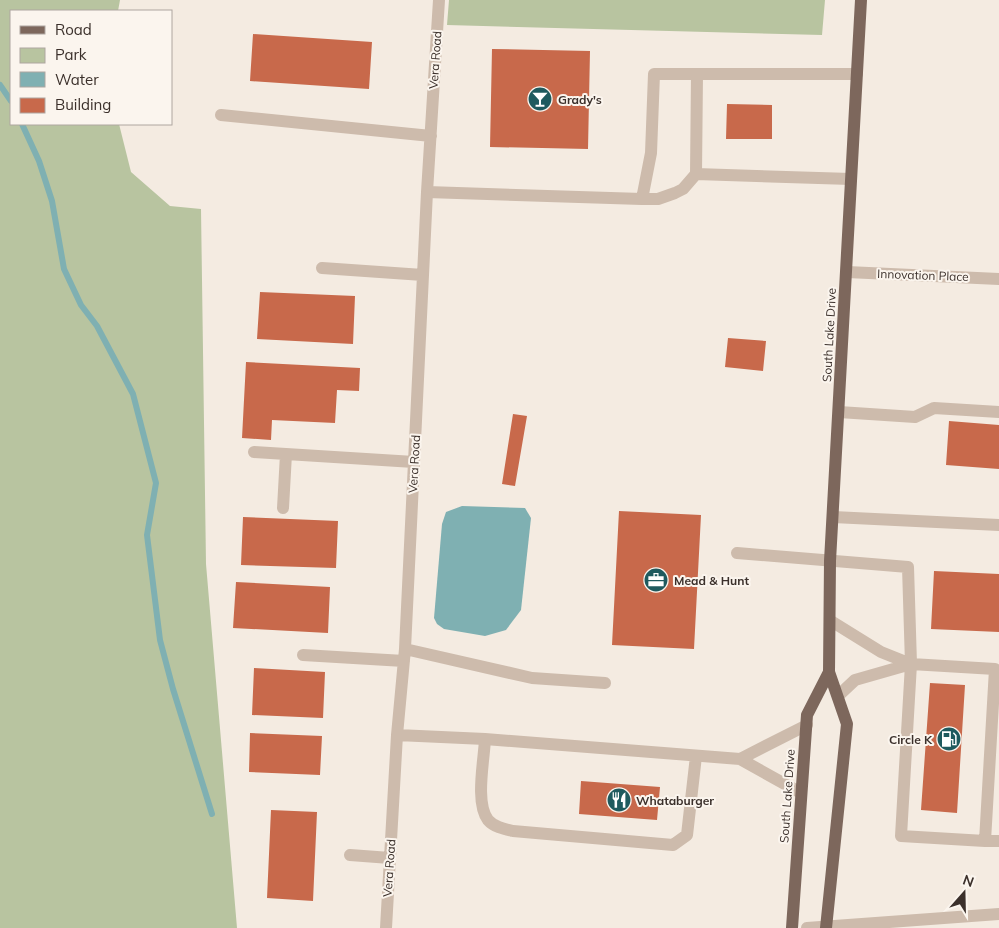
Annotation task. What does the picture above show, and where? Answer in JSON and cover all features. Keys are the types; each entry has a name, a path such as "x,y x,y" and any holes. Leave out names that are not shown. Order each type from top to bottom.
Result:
{"main road":[{"name":"South Lake Drive","path":"792,928 808,715 829,672 831,621 830,561 861,0"},
{"name":"South Lake Drive","path":"826,927 847,724 839,696 829,672"}],"street":[{"name":"Vera Road","path":"386,928 397,735 405,655 427,192 439,0"},
{"path":"642,199 651,153 654,74 857,74"},
{"path":"427,192 642,199 667,197 683,189 696,174 697,74"},
{"path":"221,115 431,136"},
{"path":"696,174 851,179"},
{"path":"322,268 423,275"},
{"name":"Innovation Place","path":"847,272 999,279"},
{"path":"839,412 914,417 934,408 999,412"},
{"path":"254,452 414,462"},
{"path":"283,508 286,454"},
{"path":"833,517 999,525"},
{"path":"737,553 908,568 912,664 901,836 999,841"},
{"path":"831,621 881,652 912,664 995,669 985,841"},
{"path":"303,655 405,655 532,678 605,683"},
{"path":"839,696 855,680 912,664"},
{"path":"740,759 807,725"},
{"path":"397,735 740,759 801,793"},
{"path":"485,740 481,800 489,820 499,828 513,831 673,845 687,834 696,756"},
{"path":"350,854 390,858"},
{"path":"807,928 999,914"}],"green space":[{"path":"0,0 120,0 118,10 10,10 10,125 119,125 131,172 170,206 201,209 206,564 237,928 0,928"},
{"path":"449,0 825,0 822,35 447,25"}],"water":[{"path":"462,506 525,508 531,518 521,610 506,630 485,636 444,629 437,624 434,618 442,524 446,512"}],"building":[{"path":"253,34 372,42 369,89 250,81"},
{"name":"Grady's","path":"492,49 590,51 588,149 490,147"},
{"path":"727,104 772,105 772,139 726,139"},
{"path":"260,292 355,296 353,344 257,339"},
{"path":"728,338 766,341 763,371 725,367"},
{"path":"246,362 360,368 359,391 337,390 335,423 272,420 271,440 242,438"},
{"path":"513,414 527,416 515,486 502,484"},
{"path":"949,421 999,425 999,469 946,465"},
{"name":"Mead & Hunt","path":"619,511 701,515 694,649 612,645"},
{"path":"243,517 338,521 336,568 241,565"},
{"path":"934,571 999,574 999,632 931,629"},
{"path":"236,582 330,587 328,633 233,628"},
{"path":"254,668 325,672 323,718 252,715"},
{"path":"930,683 965,685 957,813 921,810"},
{"path":"250,733 322,736 320,775 249,772"},
{"name":"Whataburger","path":"581,781 660,787 657,820 579,814"},
{"path":"271,810 317,812 313,901 267,898"}],"waterway":[{"path":"0,85 10,100"},
{"path":"22,125 39,161 52,201 64,269 81,305 97,326 133,394 156,483 147,535 160,640 173,689 212,814"}],"place":[{"name":"Grady's","path":"540,99"},
{"name":"Mead & Hunt","path":"656,580"},
{"name":"Circle K","path":"949,739"},
{"name":"Whataburger","path":"619,800"}]}
